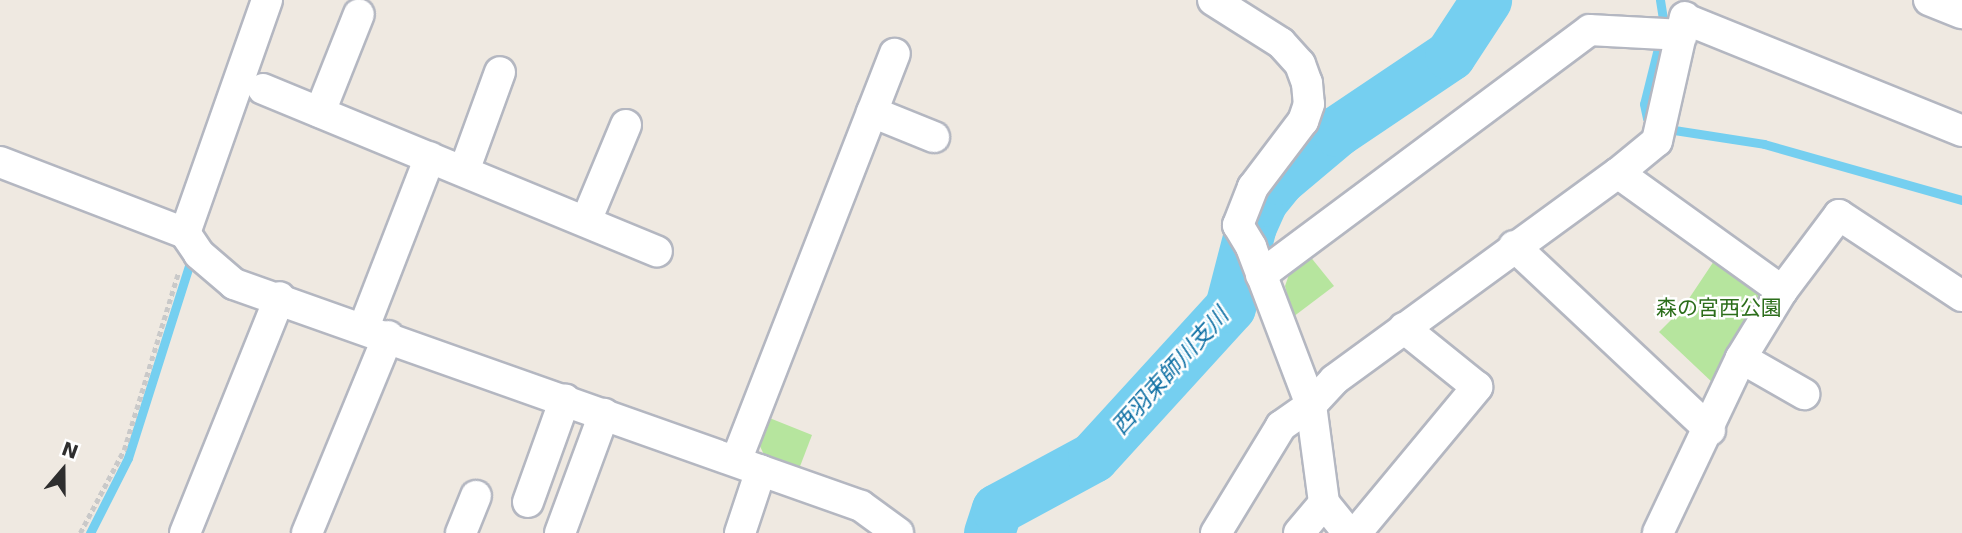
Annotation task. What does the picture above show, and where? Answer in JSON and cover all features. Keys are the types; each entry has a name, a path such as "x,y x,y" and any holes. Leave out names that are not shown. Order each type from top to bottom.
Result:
{"street":[{"path":"191,243 267,0"},
{"path":"1213,0 1269,33 1292,53 1305,76 1309,97 1303,121 1248,197 1245,239 1311,405 1324,503 1348,533"},
{"path":"1929,0 1962,12"},
{"path":"320,112 359,14"},
{"path":"1261,275 1590,30 1675,25 1962,131"},
{"path":"1216,533 1281,426 1311,405 1334,380 1514,246 1618,173 1657,141 1675,25"},
{"path":"740,533 749,466 895,54"},
{"path":"464,171 500,72"},
{"path":"263,89 657,251"},
{"path":"872,113 934,136"},
{"path":"586,221 625,125"},
{"path":"307,533 376,332 430,157"},
{"path":"0,162 191,243 234,284 280,297 861,506 898,533"},
{"path":"1618,173 1782,291"},
{"path":"1658,533 1710,430 1741,358 1782,291 1839,215 1962,296"},
{"path":"1514,246 1710,430"},
{"path":"185,533 280,297"},
{"path":"1356,533 1477,387 1404,328"},
{"path":"1741,358 1804,394"},
{"path":"528,502 565,400"},
{"path":"560,533 604,414"},
{"path":"461,533 476,496"},
{"path":"1299,533 1324,503"}],"path":[{"path":"80,533 124,450 191,243"}],"green space":[{"path":"1309,255 1334,286 1293,317 1285,286 1292,266"},
{"name":"森の宮西公園","path":"1718,255 1760,283 1764,297 1731,343 1714,384 1659,332 1682,309"},
{"path":"767,417 812,435 799,469 765,457 758,442"}],"waterway":[{"name":"西羽束師川支川","path":"989,533 997,509 1093,457 1230,307 1251,226 1262,201 1280,179 1337,131 1450,55 1486,0"},
{"path":"1660,0 1664,24 1644,104 1647,118 1674,130 1764,144 1962,200"},
{"path":"90,533 128,458 192,256"}]}
